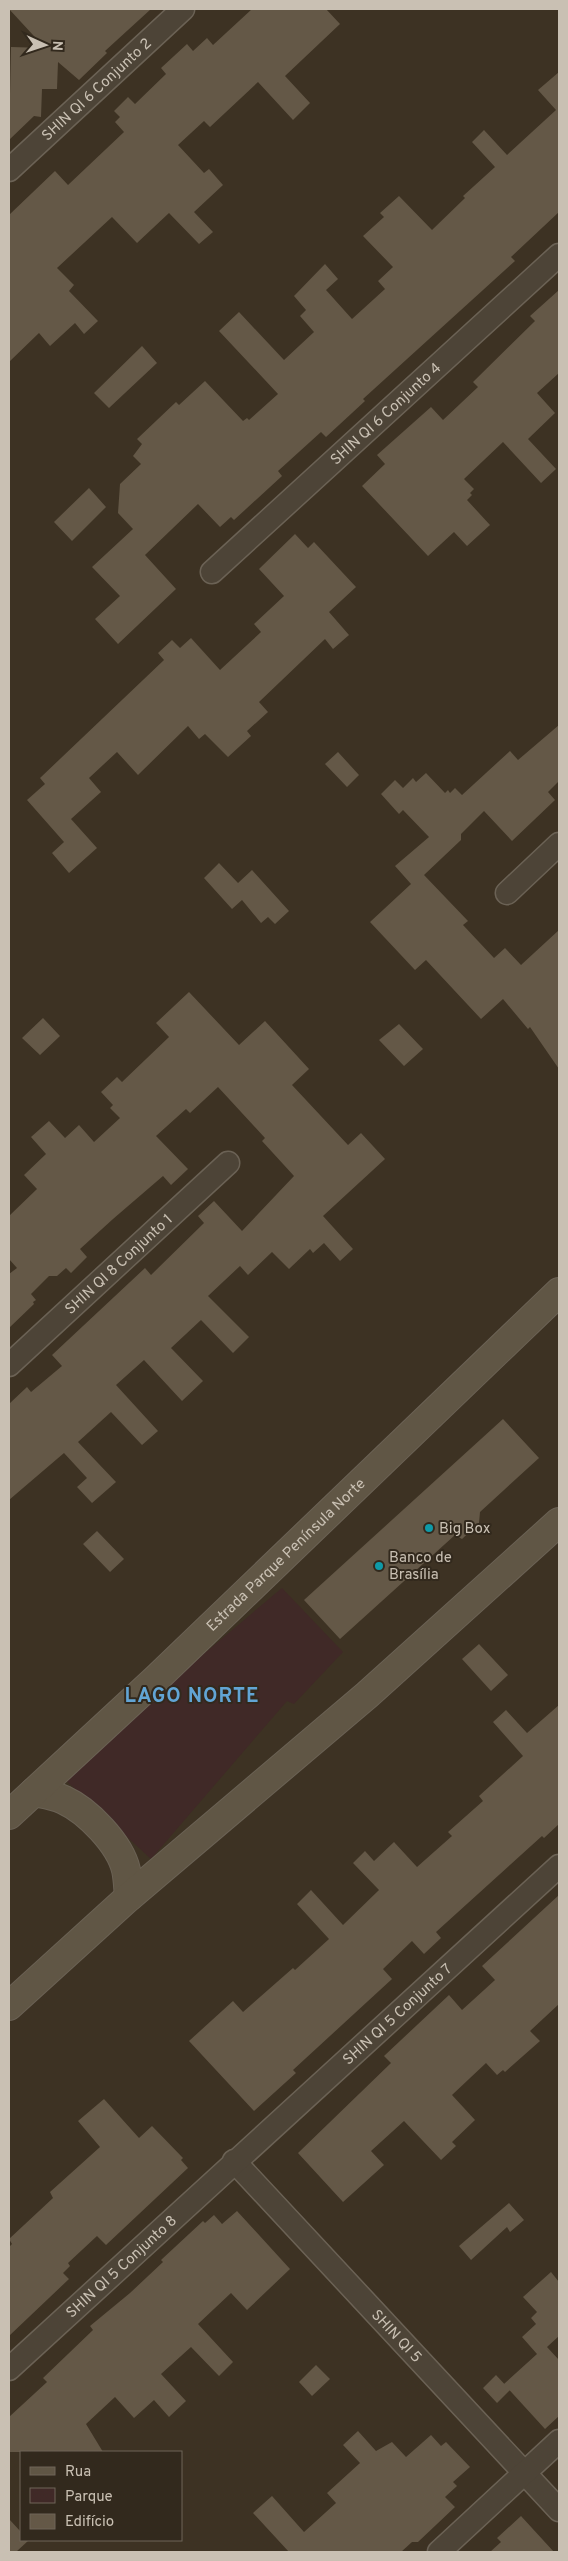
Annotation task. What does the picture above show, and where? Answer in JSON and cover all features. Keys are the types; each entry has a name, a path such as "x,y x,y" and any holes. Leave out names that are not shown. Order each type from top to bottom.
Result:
{"main road":[{"name":"Estrada Parque Península Norte","path":"9,1815 559,1292"},
{"path":"9,2006 129,1897 367,1695 559,1522"},
{"path":"34,1792 54,1796 66,1801 105,1833 116,1848 126,1869 129,1897"}],"street":[{"name":"SHIN QI 6 Conjunto 2","path":"9,170 183,9"},
{"name":"SHIN QI 6 Conjunto 4","path":"212,572 559,254"},
{"path":"507,893 559,844"},
{"name":"SHIN QI 8 Conjunto 1","path":"9,1365 228,1163"},
{"name":"SHIN QI 5 Conjunto 7","path":"234,2161 559,1866"},
{"name":"SHIN QI 5 Conjunto 8","path":"9,2368 234,2161"},
{"name":"SHIN QI 5","path":"234,2161 559,2510"},
{"path":"439,2552 559,2441"}],"green space":[{"path":"282,1588 343,1652 294,1704 287,1701 151,1859 60,1775"}],"building":[{"path":"9,9 151,9 105,51 107,53 79,80 58,62 57,89 42,89 41,117 34,116 9,140 11,47 45,48"},
{"path":"252,9 326,9 340,24 285,76 310,103 293,120 258,82 210,127 204,121 178,145 204,173 209,169 223,185 194,212 213,232 199,244 169,213 137,243 112,217 57,268 74,285 69,291 98,321 84,334 75,323 50,346 39,333 9,362 9,215 55,171 68,185 124,132 115,122 120,117 114,111 128,97 135,104 166,74 161,68 187,44 193,51 207,38 213,45"},
{"path":"559,72 559,212 511,257 515,261 363,399 365,401 326,437 321,432 278,471 282,476 234,520 231,517 220,527 198,504 145,555 176,589 118,644 95,619 120,596 92,567 133,529 118,513 120,484 141,464 133,456 142,444 137,439 176,402 179,405 205,381 243,421 247,418 249,420 278,394 219,331 239,312 284,360 314,332 300,316 306,310 294,296 325,264 338,279 326,290 352,319 385,289 378,281 393,267 363,236 384,217 380,213 399,196 432,230 465,198 463,196 495,167 472,142 484,130 507,155 556,110 538,90"},
{"path":"559,290 559,373 537,393 555,413 528,439 556,469 541,483 503,442 464,479 474,489 470,493 472,495 467,500 490,525 467,546 454,532 428,556 362,486 385,464 377,455 431,407 443,420 478,387 473,382 535,321 530,316"},
{"path":"142,346 157,363 109,408 94,393"},
{"path":"89,488 106,507 72,541 54,522"},
{"path":"295,534 308,548 314,542 356,587 329,612 349,635 333,649 325,639 259,702 268,712 247,731 251,736 228,757 205,734 199,739 188,726 138,775 117,752 89,778 101,792 71,819 97,848 69,873 52,853 64,842 27,800 45,784 40,778 164,660 158,653 172,640 180,648 191,638 220,670 261,632 254,624 284,596 259,569"},
{"path":"559,725 559,781 548,792 555,800 512,841 484,811 461,834 461,840 424,875 468,921 463,925 494,958 505,948 521,965 559,930 559,1069 530,1027 528,1029 503,999 481,1019 426,960 415,970 370,922 411,884 395,866 429,837 403,810 399,814 381,794 395,780 403,788 413,778 416,782 426,773 445,793 448,790 450,793 455,788 462,795 510,751 518,760"},
{"path":"338,752 359,775 347,787 325,764"},
{"path":"219,863 238,883 252,870 289,911 275,924 268,917 261,923 242,900 232,909 204,878"},
{"path":"189,992 239,1045 265,1021 309,1069 292,1085 348,1145 361,1133 385,1159 323,1216 353,1249 340,1261 324,1243 313,1253 310,1249 289,1269 272,1252 248,1275 240,1266 208,1296 249,1337 233,1353 201,1320 171,1348 203,1381 182,1401 144,1360 116,1385 158,1431 142,1445 111,1412 78,1442 116,1482 92,1503 77,1487 87,1478 64,1453 9,1500 9,1404 27,1387 31,1392 62,1366 52,1355 145,1268 151,1275 204,1223 198,1216 214,1201 242,1231 294,1176 262,1141 265,1138 218,1087 190,1113 186,1109 156,1136 188,1169 171,1185 163,1176 113,1219 80,1249 87,1257 71,1273 66,1268 57,1276 49,1276 31,1294 36,1300 33,1302 34,1304 9,1328 9,1274 17,1268 9,1259 9,1216 37,1189 24,1175 46,1154 31,1137 49,1121 65,1138 79,1125 94,1142 120,1118 110,1108 113,1105 101,1092 117,1077 122,1082 169,1037 156,1023"},
{"path":"43,1018 60,1036 40,1055 22,1038"},
{"path":"399,1024 423,1049 404,1066 379,1040"},
{"name":"Big Box","path":"503,1419 539,1458 480,1512 479,1523 462,1539 455,1535 340,1639 304,1600"},
{"path":"97,1531 124,1559 110,1572 83,1544"},
{"path":"479,1644 508,1675 491,1691 462,1659"},
{"path":"559,1705 559,1824 544,1838 542,1836 436,1932 441,1938 424,1954 412,1941 383,1969 392,1979 293,2070 296,2073 254,2111 189,2041 233,2001 243,2012 293,1968 295,1970 329,1939 297,1904 311,1890 343,1925 379,1890 353,1863 365,1851 374,1861 394,1842 417,1867 452,1836 448,1832 483,1801 479,1796 523,1756 493,1722 506,1710 527,1733"},
{"path":"559,1895 559,2004 530,2031 540,2041 505,2072 503,2070 497,2075 486,2063 452,2095 475,2120 452,2142 456,2146 441,2160 404,2121 371,2151 384,2165 343,2202 298,2153 391,2063 384,2056 449,1995 462,2010 495,1980 482,1966"},
{"path":"104,2099 139,2138 152,2126 183,2158 181,2160 188,2168 106,2245 97,2236 68,2263 70,2266 63,2273 69,2279 9,2336 9,2247 12,2244 9,2239 53,2198 50,2192 100,2147 78,2121"},
{"path":"509,2203 524,2220 510,2232 507,2227 471,2260 459,2246"},
{"path":"237,2211 290,2269 247,2310 231,2293 198,2324 233,2362 219,2376 191,2347 161,2374 186,2401 169,2417 154,2400 134,2418 115,2397 86,2424 102,2451 9,2452 9,2417 47,2382 43,2378 93,2330 90,2326 130,2293 163,2262 161,2260 203,2221 205,2223 214,2215 222,2224"},
{"path":"551,2272 559,2282 559,2336 547,2347 559,2360 559,2416 545,2429 504,2384 537,2354 522,2337 536,2324 531,2318 537,2312 523,2297"},
{"path":"316,2365 330,2379 312,2396 299,2382"},
{"path":"496,2375 510,2390 497,2403 483,2388"},
{"path":"358,2431 376,2451 392,2442 406,2457 431,2435 441,2446 446,2442 470,2467 453,2482 457,2486 445,2497 455,2507 418,2542 412,2542 401,2552 289,2552 253,2513 272,2496 304,2532 336,2503 327,2493 360,2463 343,2445"},
{"path":"521,2516 554,2552 490,2552 501,2542 497,2538"},
{"path":"9,2519 20,2531 20,2541 28,2541 16,2552 9,2552"}],"place":[{"name":"Big Box","path":"429,1528"},
{"name":"Banco de Brasília","path":"379,1566"}],"district":[{"name":"LAGO NORTE","path":"192,1695"}]}
